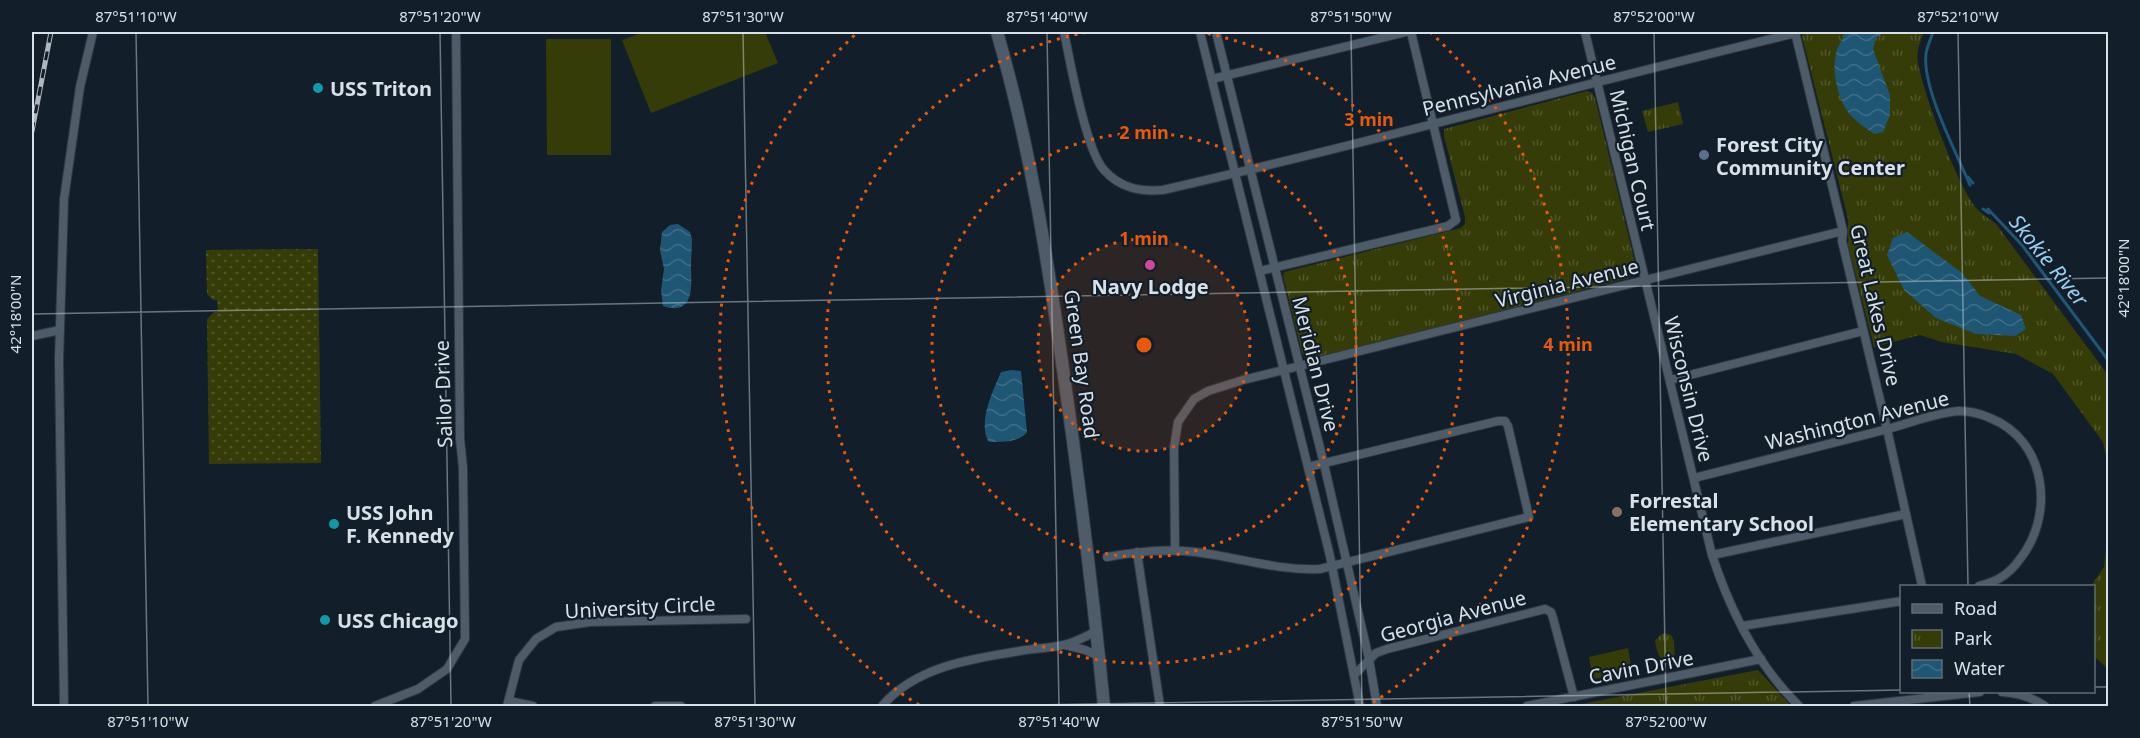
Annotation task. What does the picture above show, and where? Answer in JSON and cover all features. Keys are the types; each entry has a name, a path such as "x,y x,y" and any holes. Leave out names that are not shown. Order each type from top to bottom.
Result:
{"main road":[{"name":"Green Bay Road","path":"997,32 1025,139 1045,240 1074,447 1104,706"}],"street":[{"path":"64,706 60,330 64,199 80,87 93,32"},
{"name":"Sailor Drive","path":"375,706 418,689 447,669 465,639 463,468 460,439 456,32"},
{"name":"Pennsylvania Avenue","path":"1064,32 1090,139 1102,168 1127,188 1147,191 1163,190 1234,174 1796,32"},
{"name":"Meridian Drive","path":"1200,32 1332,566 1360,706"},
{"name":"Meridian Drive","path":"1216,32 1324,464 1370,659 1377,706"},
{"path":"1212,79 1406,32"},
{"path":"1260,271 1448,226 1456,220 1411,32"},
{"path":"1585,32 1597,81"},
{"name":"Great Lakes Drive","path":"1796,32 1922,585"},
{"name":"Michigan Court","path":"1597,81 1644,281"},
{"name":"Virginia Avenue","path":"1175,550 1174,448 1178,422 1186,407 1208,391 1243,380 1843,231"},
{"name":"Wisconsin Drive","path":"1644,281 1712,555 1742,626 1761,659 1799,706"},
{"path":"32,336 60,330"},
{"path":"1670,380 1863,331"},
{"name":"Washington Avenue","path":"1694,478 1935,415 1960,411 1982,415 2000,422 2016,435 2028,449 2042,485 2037,530 2028,549 2001,578 1982,585"},
{"path":"1107,557 1137,552 1175,550 1288,568 1312,569 1529,517 1505,421 1308,468"},
{"path":"1712,555 1906,514"},
{"path":"1137,552 1160,706"},
{"path":"1742,626 1900,601"},
{"name":"Georgia Avenue","path":"1355,674 1376,653 1545,609 1551,612 1553,618 1574,698"},
{"name":"University Circle","path":"533,706 508,704 519,660 536,639 556,627 590,622 746,619"},
{"path":"882,706 897,692 922,675 947,665 1064,645 1097,630"},
{"path":"1064,645 1099,656"},
{"name":"Cavin Drive","path":"1527,706 1761,659"},
{"path":"1854,706 1939,693 1940,706"},
{"path":"2017,693 2046,706"},
{"path":"655,706 681,706"}],"green space":[{"path":"644,32 765,32 778,63 651,113 622,40"},
{"path":"1801,32 1924,32 1918,55 1921,77 1942,140 1970,199 1978,210 1996,224 2108,375 2108,465 2103,442 2053,374 2016,354 1942,342 1920,335 1874,347 1848,245 1848,219"},
{"path":"546,39 611,39 611,155 547,155"},
{"path":"1587,91 1595,98 1635,263 1629,278 1313,359 1305,358 1283,276 1284,272 1461,228 1465,224 1465,217 1444,129"},
{"path":"1678,102 1683,124 1648,132 1642,111"},
{"path":"318,249 321,463 209,464 207,319 214,312 218,312 217,300 213,300 207,294 206,250"},
{"path":"2108,533 2108,669 2095,657 2095,585 2092,585 2104,567"},
{"path":"1665,633 1671,635 1674,641 1675,661 1670,663 1660,658 1655,641"},
{"path":"1628,648 1632,672 1593,679 1589,657"},
{"path":"1758,670 1791,706 1571,706"}],"water":[{"path":"1846,32 1884,32 1876,38 1873,49 1890,95 1890,115 1883,132 1874,134 1858,123 1849,113 1840,96 1836,82 1835,60"},
{"path":"678,224 690,232 692,239 691,284 689,299 680,307 673,308 663,306 661,290 664,269 660,250 662,232 670,225"},
{"path":"1907,232 1962,273 1980,296 2021,315 2026,329 2015,336 1976,334 1936,318 1904,290 1887,255 1893,238"},
{"path":"1021,371 1027,432 1016,440 991,442 988,441 985,433 988,406 1001,372"}],"waterway":[{"name":"Skokie River","path":"1933,32 1926,54 1929,84 1941,120 1970,185"},
{"name":"Skokie River","path":"1968,177 1973,183"},
{"name":"Skokie River","path":"1983,209 1989,213"},
{"name":"Skokie River","path":"1988,209 2022,245 2108,360"}],"railway":[{"path":"32,131 51,32"}],"place":[{"name":"USS Triton","path":"318,88"},
{"name":"Forest City Community Center","path":"1704,155"},
{"name":"Navy Lodge","path":"1150,265"},
{"name":"Forrestal Elementary School","path":"1617,512"},
{"name":"USS John F. Kennedy","path":"334,524"},
{"name":"USS Chicago","path":"325,620"}]}
